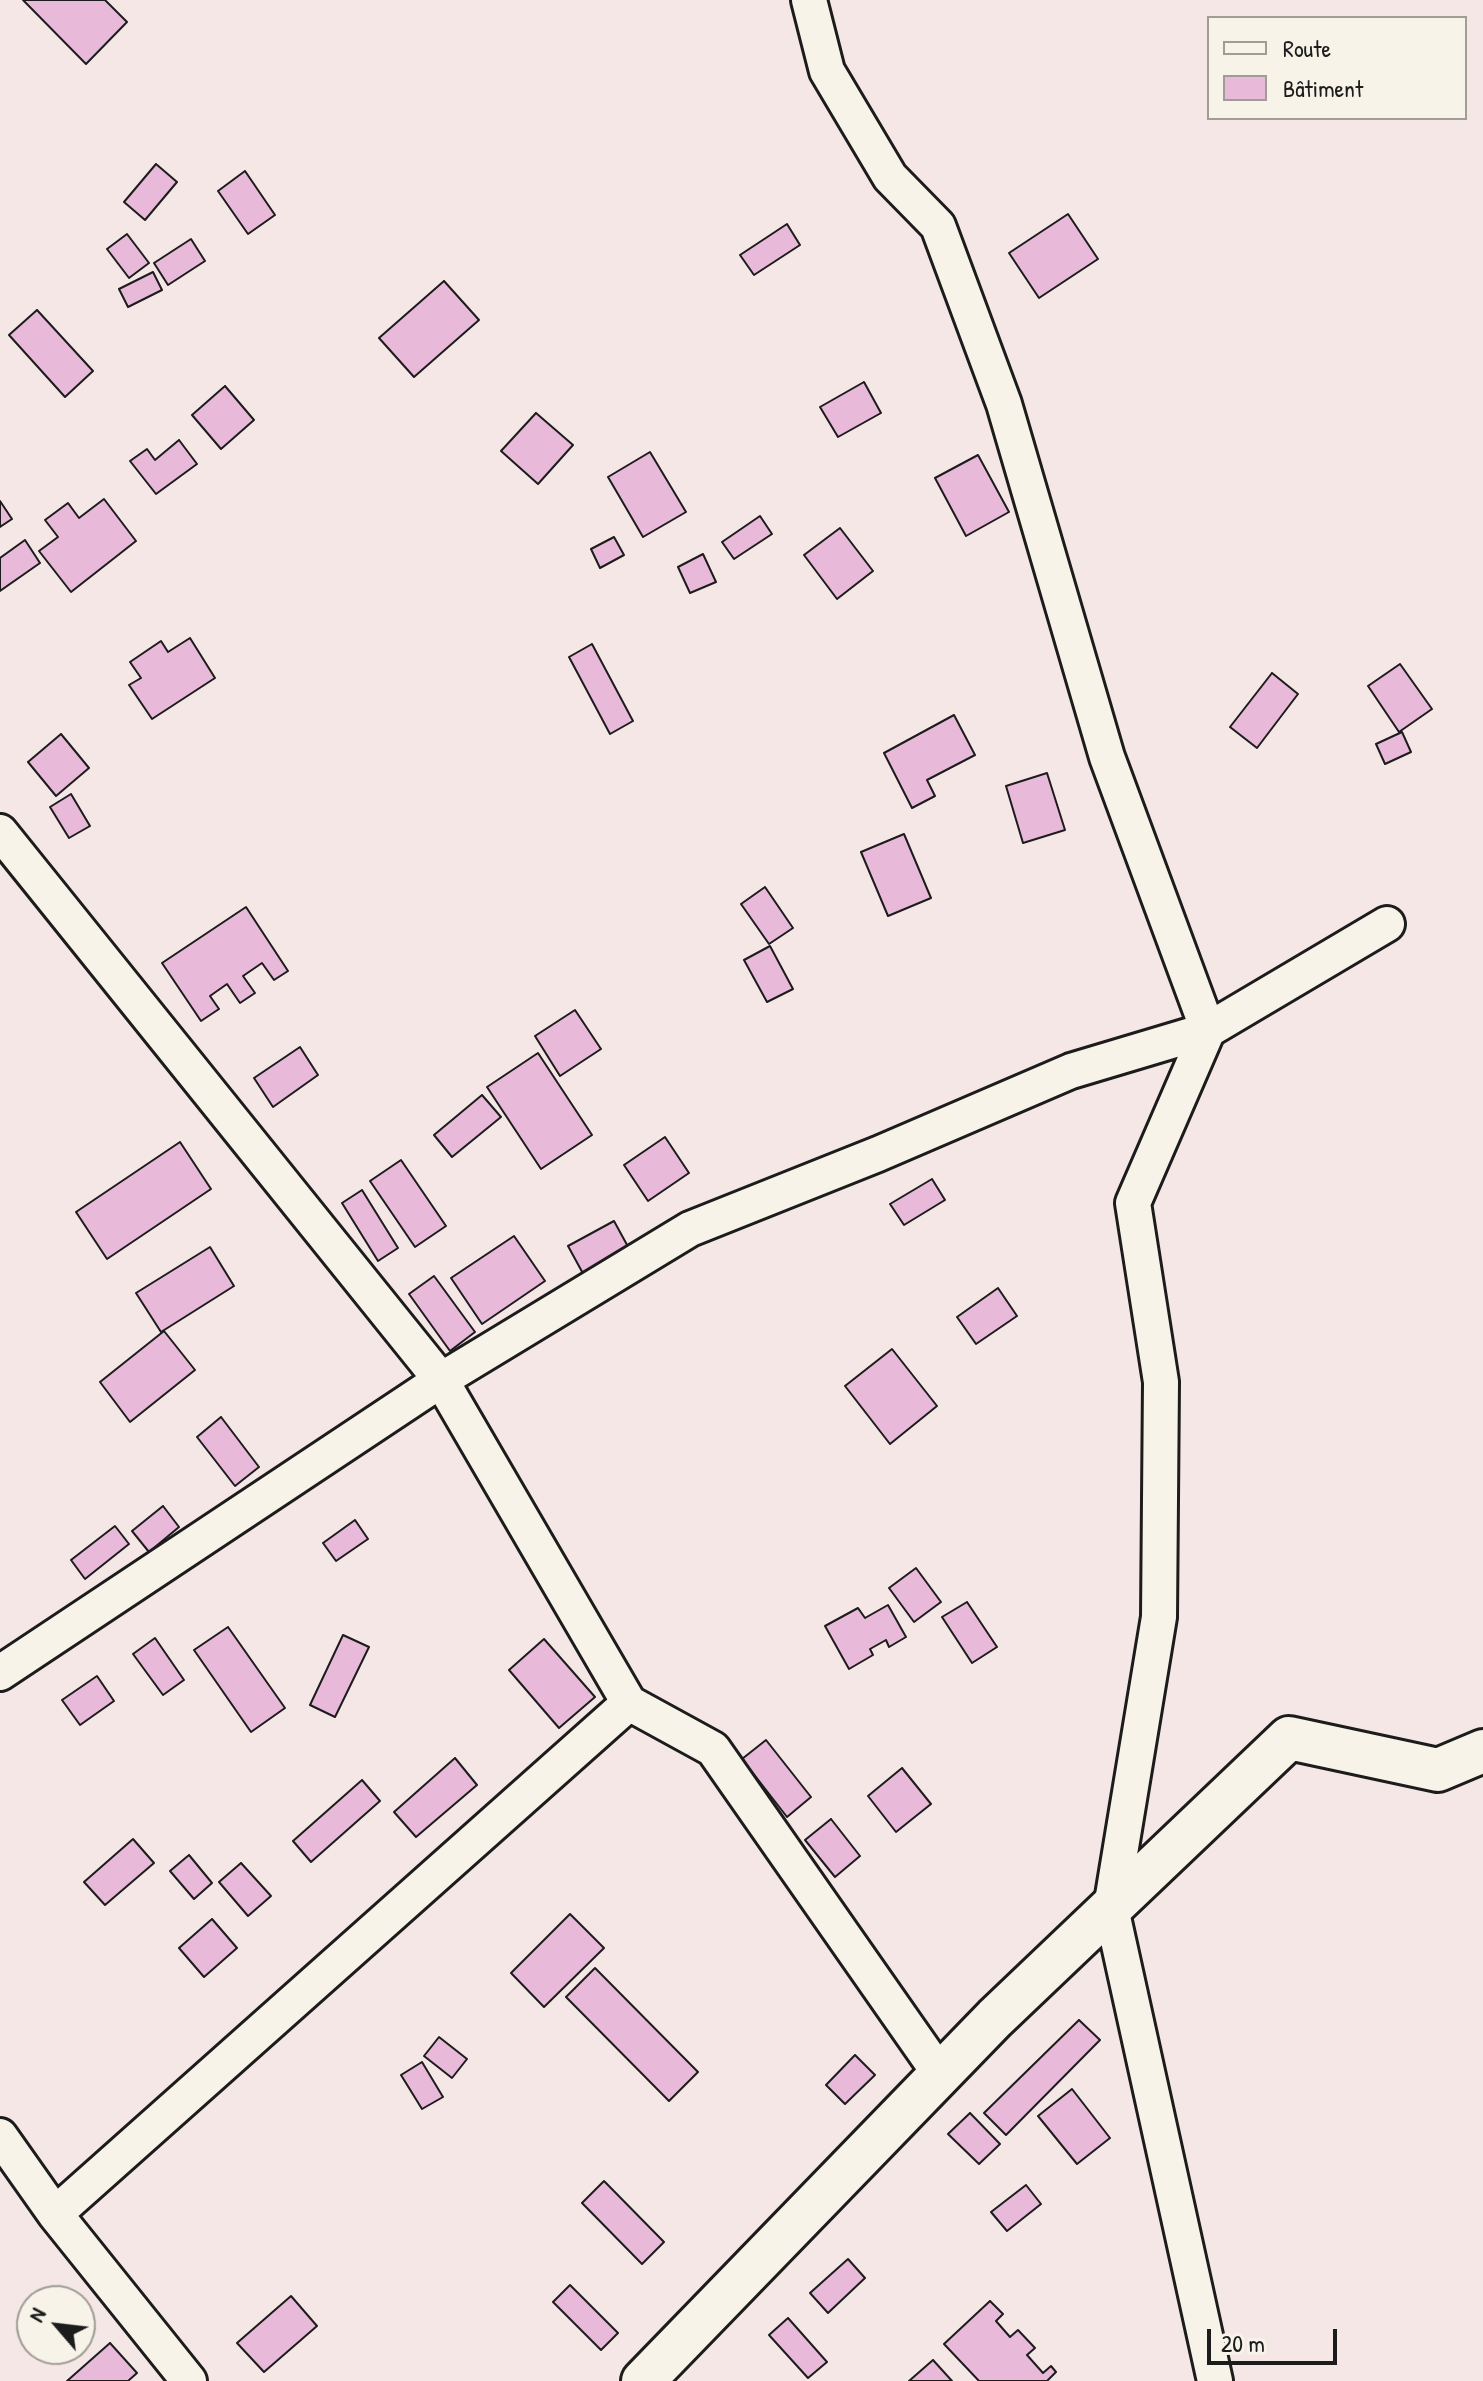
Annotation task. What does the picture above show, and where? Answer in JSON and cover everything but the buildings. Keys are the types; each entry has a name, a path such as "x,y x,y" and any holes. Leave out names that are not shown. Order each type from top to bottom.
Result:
{"street":[{"path":"809,0 827,71 890,177 938,226 1004,404 1107,757 1208,1030 1133,1203 1161,1382 1159,1617 1111,1908 1215,2381"},
{"path":"2,838 441,1380 629,1703 713,1749 940,2074"},
{"path":"0,1673 441,1380 690,1229 878,1154 1071,1071 1208,1030 1387,924"},
{"path":"55,2214 629,1703"},
{"path":"643,2381 995,2018 1289,1738 1438,1770 1483,1751"},
{"path":"0,2136 55,2214 189,2381"}]}
